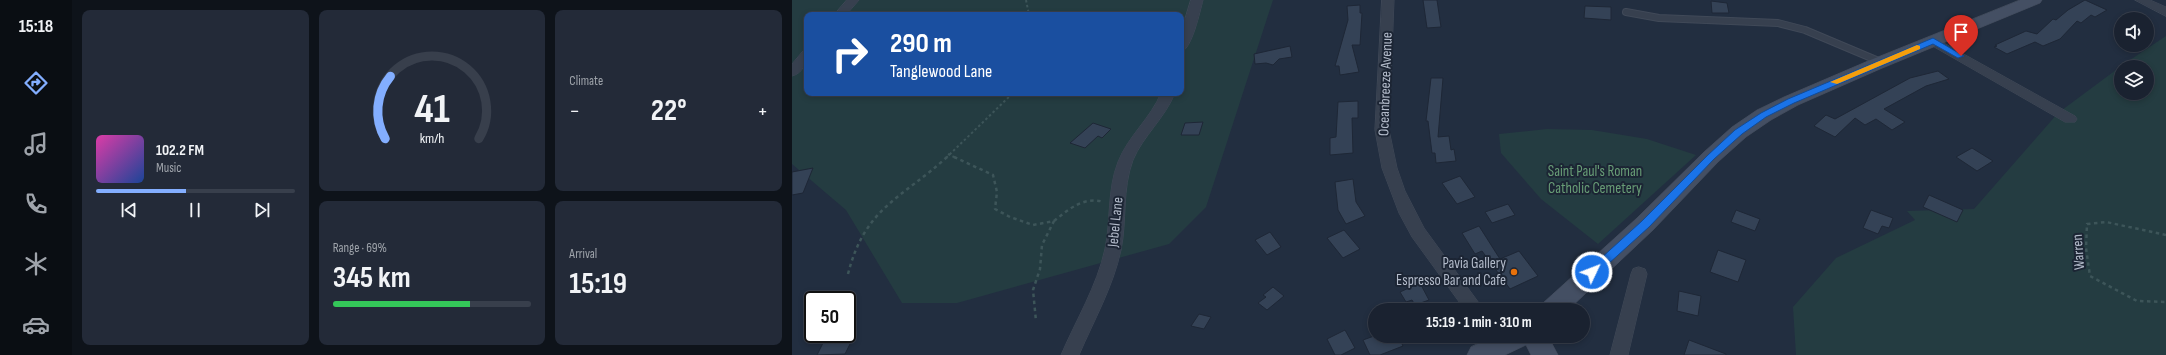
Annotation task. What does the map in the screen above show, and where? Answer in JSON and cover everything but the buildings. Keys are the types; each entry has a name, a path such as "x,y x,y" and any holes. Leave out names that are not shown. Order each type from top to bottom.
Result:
{"main road":[{"path":"1560,303 1645,224 1711,157 1738,132 1764,115 1791,101 1881,62 2034,0"},
{"path":"1538,343 1545,355"}],"street":[{"path":"843,12 853,0"},
{"path":"1184,40 1193,17 1197,0"},
{"name":"Oceanbreeze Avenue","path":"1388,0 1383,92 1386,104 1381,130 1387,164 1395,191 1423,243 1470,303"},
{"path":"2141,0 2166,12"},
{"path":"1933,41 2070,119"},
{"path":"792,72 804,58"},
{"name":"Jebel Lane","path":"1070,355 1106,273 1114,246 1120,182 1126,160 1141,134 1163,104 1167,96"},
{"path":"1619,355 1639,274"}],"lane":[{"path":"1626,12 1659,18 1778,23 1805,30 1881,62"}],"path":[{"path":"1026,0 1028,12"},
{"path":"848,274 853,251 868,225 885,206 929,173 948,154 986,121 1010,96"},
{"path":"948,154 993,175 997,192 995,209 1010,217 1033,225 1054,221"},
{"path":"1036,321 1033,290 1040,269 1042,245 1054,221 1072,205 1098,199 1117,207"},
{"name":"Warren","path":"2166,235 2106,222 2087,224 2086,248 2090,276 2137,301 2166,302"}],"green space":[{"path":"792,0 1273,0 1206,207 1169,244 957,303 902,303 846,210 792,164"},
{"path":"2166,36 2166,355 1796,355 1793,307 1836,258 1915,220 1907,211 1974,209 2058,113 2114,71 2114,100 2154,100 2154,60 2130,60 2142,52 2154,52 2154,44"},
{"name":"Saint Paul's Roman Catholic Cemetery","path":"1547,129 1592,130 1647,139 1696,155 1598,244 1541,199 1501,153 1499,134"}],"slow traffic":[{"path":"1834,82 1917,47"}],"place":[{"name":"Pavia Gallery Espresso Bar and Cafe","path":"1514,272"}],"route":[{"path":"1592,272 1645,224 1711,157 1738,132 1764,115 1791,101 1874,64 1878,64 1933,41 1961,56"}]}
